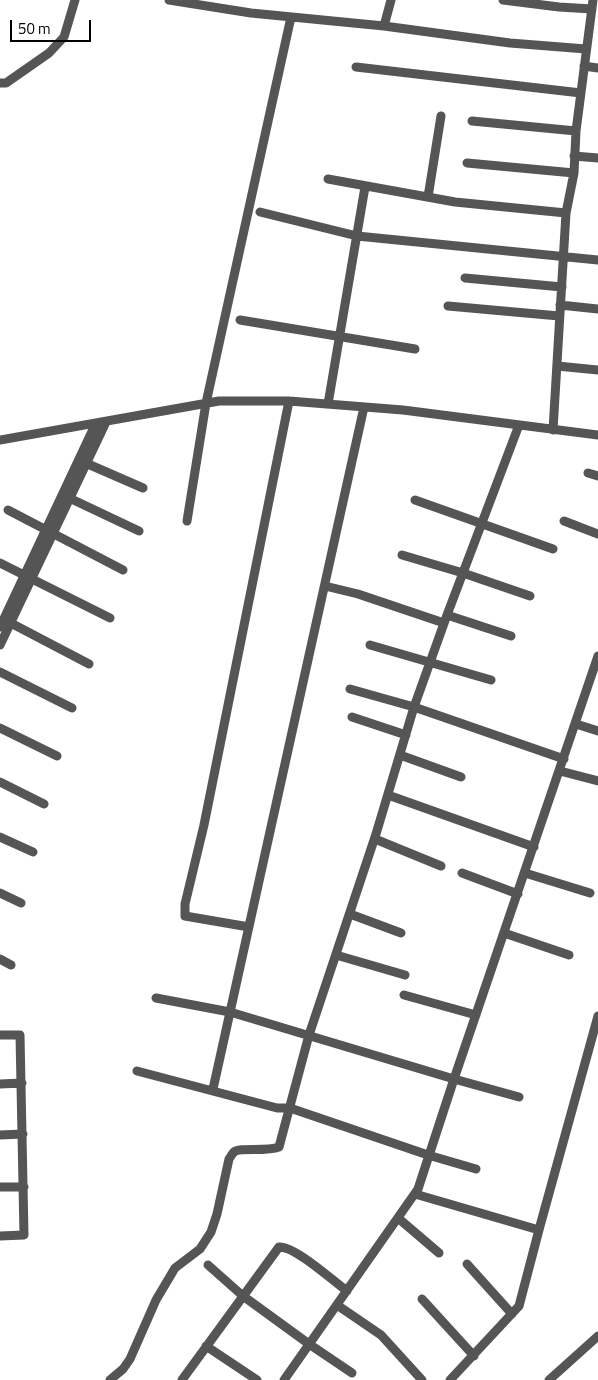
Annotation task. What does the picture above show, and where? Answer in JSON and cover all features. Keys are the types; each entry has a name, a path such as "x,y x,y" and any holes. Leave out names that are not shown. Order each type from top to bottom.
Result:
{"street":[{"path":"0,83 6,83 49,53 59,43 64,37 75,0"},
{"path":"169,0 251,13 384,26 510,43 586,49"},
{"path":"384,26 391,0"},
{"path":"503,0 559,7 592,4 576,130 574,173 566,213 554,430"},
{"path":"186,521 206,403 291,17"},
{"path":"584,66 598,68"},
{"path":"356,67 581,93"},
{"path":"428,197 441,116"},
{"path":"472,121 576,130"},
{"path":"574,156 598,158"},
{"path":"466,163 574,173"},
{"path":"328,179 455,202 566,213"},
{"path":"328,404 365,186"},
{"path":"260,212 357,236 598,260"},
{"path":"465,278 562,287"},
{"path":"560,305 598,309"},
{"path":"448,306 559,316"},
{"path":"240,320 415,349"},
{"path":"557,366 598,370"},
{"path":"0,440 219,401 289,401 403,410 598,435"},
{"path":"249,926 185,916 185,904 206,815 289,401"},
{"path":"213,1090 364,407"},
{"path":"0,645 4,622 83,462 106,422"},
{"path":"83,462 96,424"},
{"path":"110,1380 123,1369 130,1359 156,1300 175,1268 200,1249 211,1232 217,1214 229,1159 234,1151 241,1149 264,1151 279,1147 310,1035 388,795 414,707 445,619 519,425"},
{"path":"83,462 143,488"},
{"path":"588,473 598,476"},
{"path":"66,497 139,531"},
{"path":"415,500 553,549"},
{"path":"8,510 123,570"},
{"path":"564,521 598,534"},
{"path":"402,554 463,572 530,596"},
{"path":"0,563 110,618"},
{"path":"325,586 511,636"},
{"path":"4,622 89,664"},
{"path":"370,645 491,680"},
{"path":"284,1380 418,1188 598,656"},
{"path":"0,672 72,708"},
{"path":"350,688 414,707 564,758"},
{"path":"352,717 406,735"},
{"path":"576,724 598,731"},
{"path":"0,728 56,756"},
{"path":"400,755 462,777"},
{"path":"560,771 598,781"},
{"path":"0,782 44,804"},
{"path":"388,795 534,847"},
{"path":"0,837 33,852"},
{"path":"374,839 441,866"},
{"path":"462,873 518,894"},
{"path":"525,873 590,893"},
{"path":"0,893 21,903"},
{"path":"350,914 401,932"},
{"path":"504,933 569,954"},
{"path":"336,955 405,975"},
{"path":"0,959 11,965"},
{"path":"404,995 476,1015"},
{"path":"156,998 230,1012 519,1097"},
{"path":"450,1380 519,1306 538,1230 598,1016"},
{"path":"0,1035 20,1035 24,1187 24,1235 0,1236"},
{"path":"137,1070 277,1108 290,1108 428,1155 476,1169"},
{"path":"0,1084 22,1083"},
{"path":"0,1135 23,1134"},
{"path":"0,1187 24,1187"},
{"path":"415,1194 538,1230"},
{"path":"398,1218 439,1253"},
{"path":"182,1380 279,1247 296,1252 347,1291"},
{"path":"467,1264 512,1314"},
{"path":"208,1265 242,1296 352,1373"},
{"path":"422,1299 474,1356"},
{"path":"337,1305 381,1335 422,1380"},
{"path":"549,1380 598,1336"},
{"path":"206,1346 257,1380"}]}
